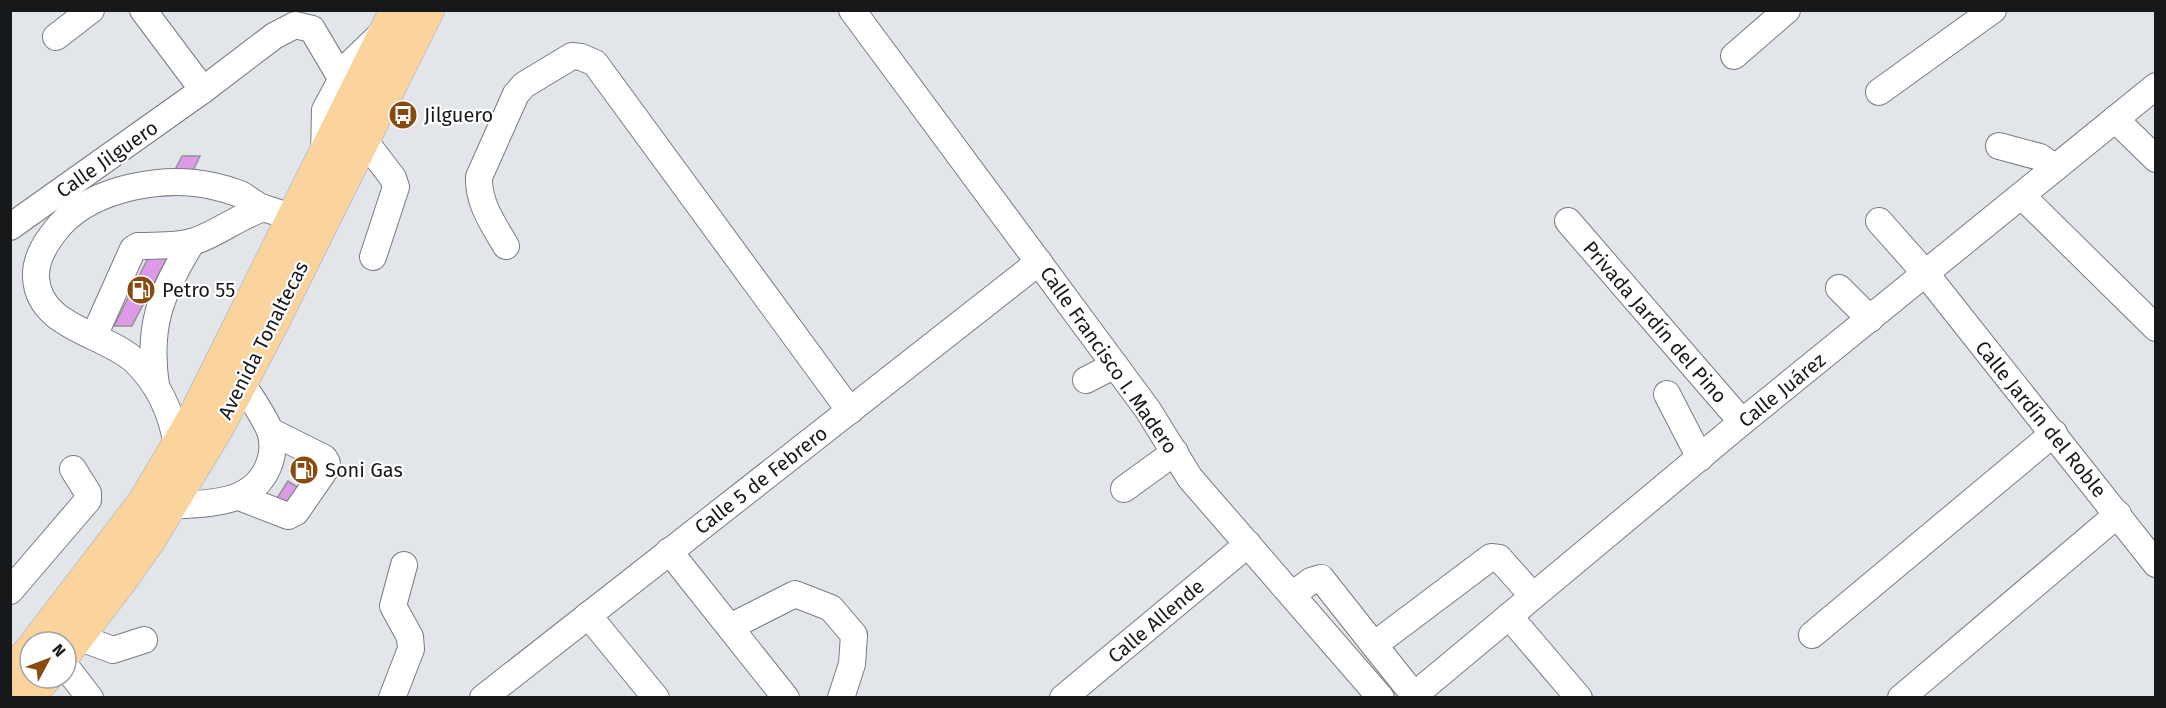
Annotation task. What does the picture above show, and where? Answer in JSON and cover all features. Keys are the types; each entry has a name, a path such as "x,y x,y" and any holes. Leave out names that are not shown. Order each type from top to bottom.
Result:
{"main road":[{"name":"Avenida Tonaltecas","path":"78,636 119,583 170,506 218,427 428,10"},
{"name":"Avenida Tonaltecas","path":"46,630 144,502 194,417 392,20"}],"street":[{"path":"56,37 91,10"},
{"path":"144,10 203,90"},
{"name":"Calle Francisco I. Madero","path":"852,10 1148,410 1190,478 1381,698"},
{"path":"1734,56 1787,10"},
{"path":"1879,92 1993,10"},
{"path":"317,20 341,78"},
{"name":"Calle Jilguero","path":"10,227 203,90 274,36 317,20"},
{"path":"324,156 323,116 341,78 350,64 392,20"},
{"path":"506,246 483,205 478,191 479,177 516,94 524,85 572,56 595,63 850,411"},
{"name":"Calle Juárez","path":"1412,696 1742,423 2156,86"},
{"path":"2115,119 2156,159"},
{"path":"364,140 393,178 396,187 373,256"},
{"path":"1999,146 2040,158 2055,168"},
{"path":"177,446 170,415 156,386 135,361 122,351 53,314 41,298 36,270 41,252 54,232 74,213 98,197 147,185 169,183 212,186 238,194 264,208 294,218"},
{"path":"2022,196 2156,328"},
{"path":"94,336 133,249 138,246 192,242 208,236 248,213 264,208"},
{"name":"Calle Jardín del Roble","path":"1879,220 1926,274 2156,564"},
{"name":"Privada Jardín del Pino","path":"1569,221 1742,423"},
{"path":"156,386 152,348 158,310 172,274 192,242"},
{"name":"Calle 5 de Febrero","path":"483,698 1039,262"},
{"path":"1839,288 1870,319"},
{"path":"1086,380 1115,365"},
{"path":"170,506 219,502 239,497 255,486 267,470 272,450 270,431 242,382"},
{"path":"1667,394 1700,458"},
{"path":"239,497 288,516 292,515 327,467 324,458 270,431"},
{"path":"1812,634 2054,433"},
{"path":"1125,489 1175,452"},
{"path":"10,591 88,500 88,493 73,469"},
{"path":"1901,698 2118,514"},
{"name":"Calle Allende","path":"1063,698 1248,544"},
{"path":"669,551 730,627 776,694"},
{"path":"1374,645 1491,557 1499,558 1533,596"},
{"path":"392,698 411,649 410,638 393,606 404,566"},
{"path":"1292,595 1311,581 1321,578 1412,696"},
{"path":"730,627 795,594 831,608 854,635 852,664 841,698"},
{"path":"588,615 656,698"},
{"path":"1509,616 1579,698"},
{"path":"78,645 113,650 144,640"},
{"path":"78,682 90,698"}],"building":[{"path":"182,156 200,156 181,195 162,196"},
{"name":"Petro 55","path":"150,254 169,254 132,326 114,326"},
{"name":"Soni Gas","path":"302,456 317,465 306,483 291,475"},
{"name":"Soni Gas","path":"288,481 302,490 291,507 277,498"}],"place":[{"name":"Jilguero","path":"403,115"},
{"name":"Petro 55","path":"141,290"},
{"name":"Soni Gas","path":"304,470"}]}
